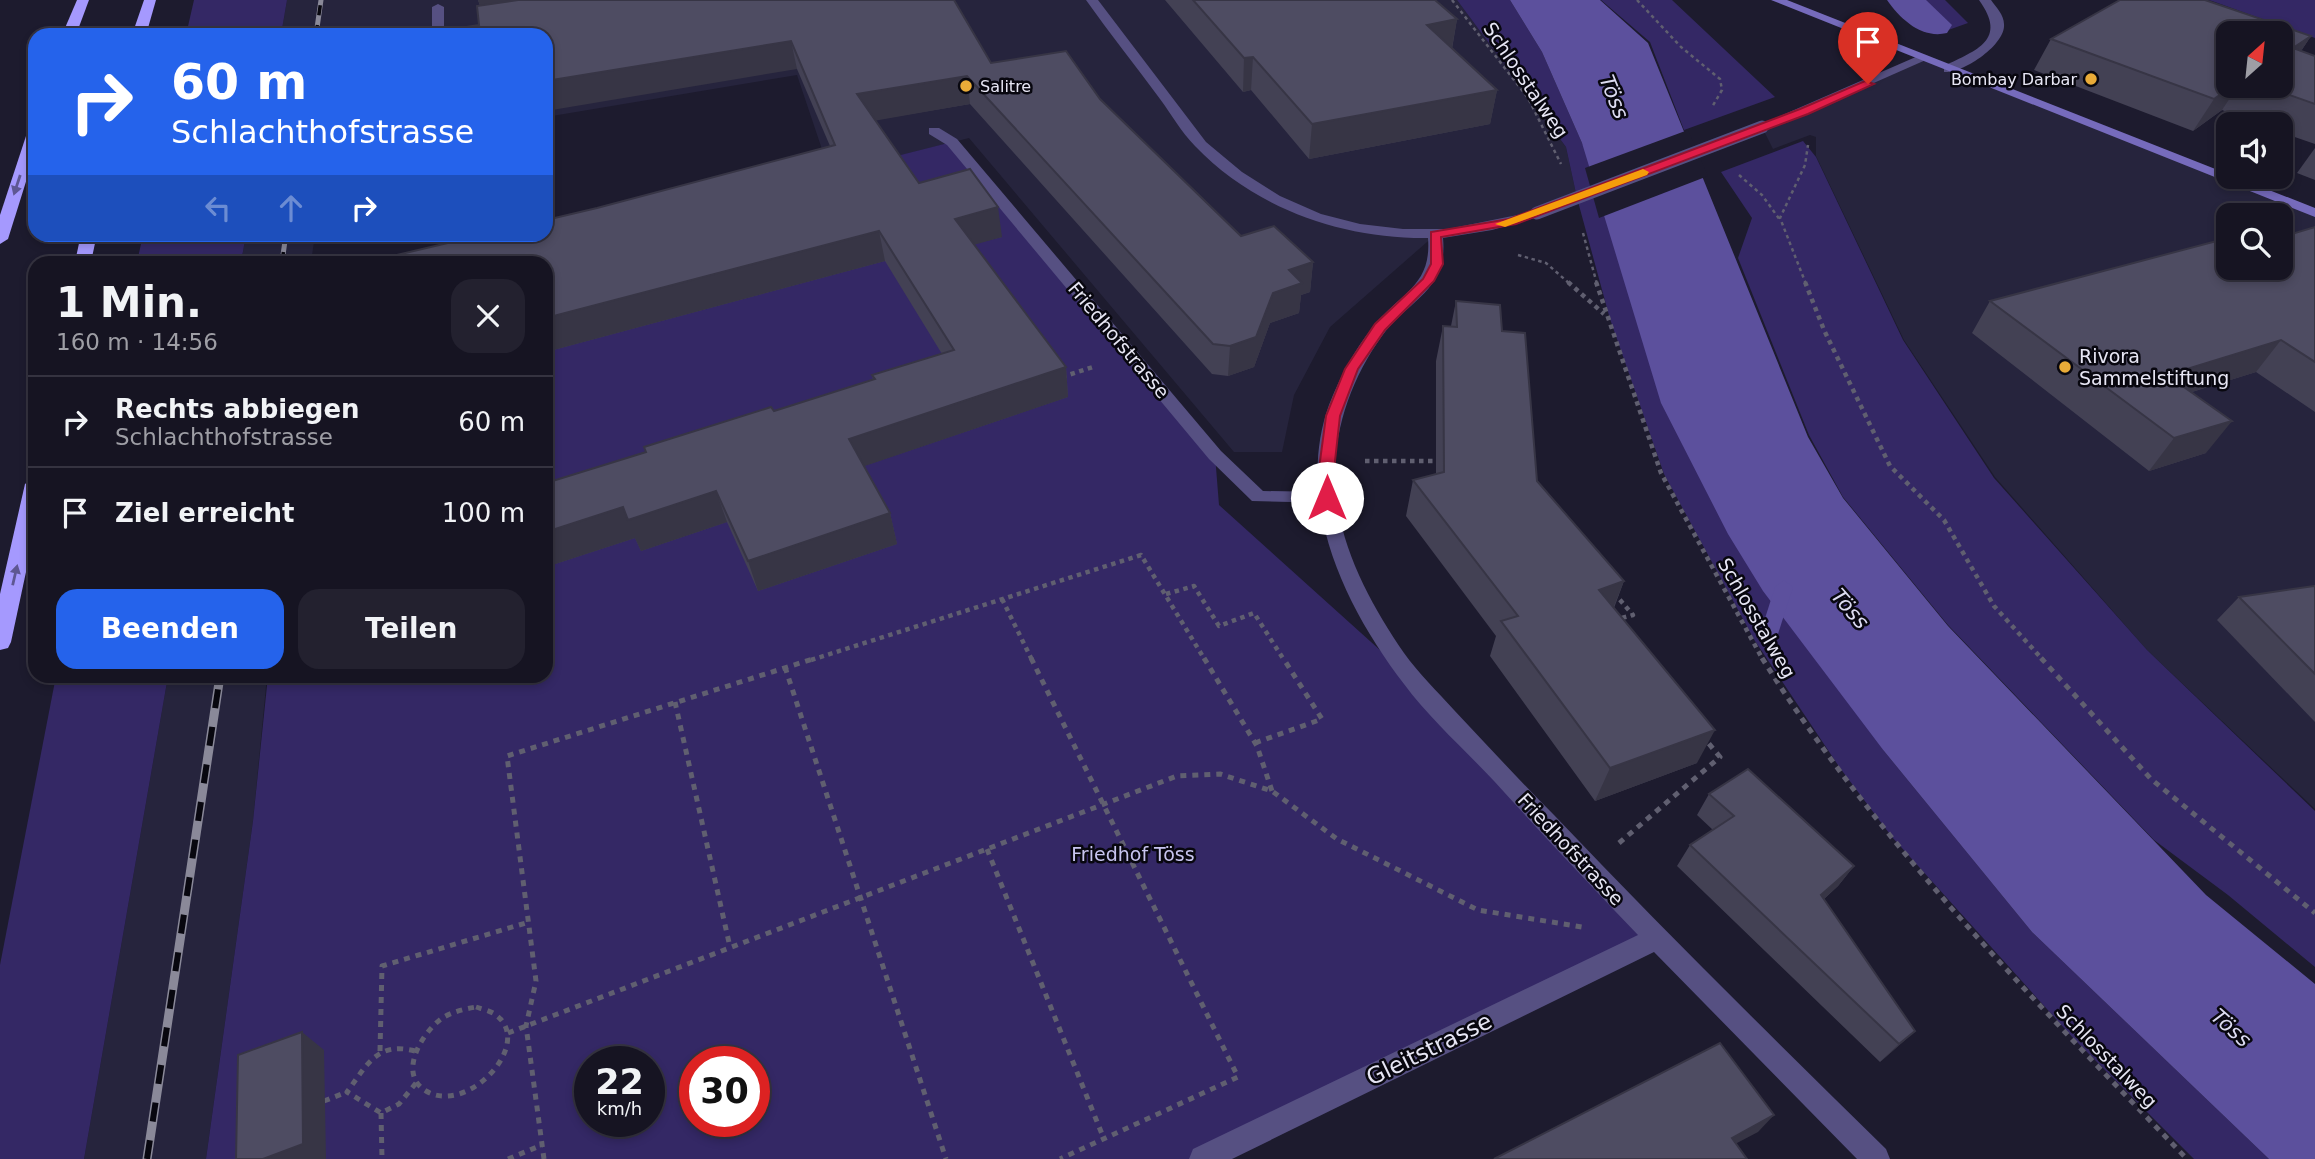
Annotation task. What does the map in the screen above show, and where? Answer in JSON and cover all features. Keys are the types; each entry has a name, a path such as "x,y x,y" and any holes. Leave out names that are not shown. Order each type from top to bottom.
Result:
{"highway":[{"path":"72,28 83,0"},
{"path":"141,28 150,0"},
{"path":"0,239 28,152"},
{"path":"0,642 28,516"}],"main road":[{"path":"1777,0 2315,213"}],"street":[{"path":"1092,0 1199,142 1236,177 1308,214 1378,234 1435,235 1476,230 1537,213 1762,127 1922,59"},
{"path":"1948,69 1978,54 1997,36 2000,24 1997,13 1985,0"},
{"path":"438,7 438,28"},
{"name":"Friedhofstrasse","path":"934,131 952,142 1215,455 1258,497 1327,498"},
{"name":"Friedhofstrasse","path":"1435,235 1437,264 1428,281 1380,327 1352,369 1333,416 1327,461 1327,498 1335,532 1359,595 1411,678 1656,939 1876,1159"},
{"name":"Gleitstrasse","path":"1203,1159 1656,939"}],"path":[{"name":"Schlosstalweg","path":"1452,0 1490,46 1525,97 1555,147 1564,171"},
{"path":"1808,142 1805,165 1793,197 1780,218 1824,330 1890,466 1944,520 1994,606 2151,779 2315,913"},
{"name":"Schlosstalweg","path":"1583,231 1605,315 1661,473 1754,646 1798,716 1881,826 1977,940 2187,1159"},
{"path":"1511,253 1546,263 1605,315"},
{"path":"1051,381 1131,355"},
{"path":"1327,461 1446,462"},
{"path":"544,1159 526,1026 536,981 507,756 1141,555 1255,744 1272,791"},
{"path":"1607,584 1633,615 1610,622"},
{"path":"1166,594 1194,586 1219,626 1254,613 1322,719 1255,744"},
{"path":"1002,599 1238,1077 1060,1159"},
{"path":"785,667 946,1159"},
{"path":"676,702 730,947"},
{"path":"1589,869 1720,757 1703,736"},
{"path":"508,1032 1177,776 1220,774 1272,791 1337,839 1478,910 1587,928"},
{"path":"987,849 1104,1139"},
{"path":"380,1051 382,966 529,922"},
{"path":"467,1009 492,1010 502,1019 508,1032 507,1050 497,1068 482,1082 464,1093 435,1095 427,1093 416,1083 411,1067 415,1051 440,1019 467,1009"},
{"path":"324,1101 347,1092 380,1051 394,1046 415,1051"},
{"path":"381,1113 399,1104 416,1083"},
{"path":"347,1092 381,1113"},
{"path":"381,1113 382,1159"},
{"path":"508,1159 542,1145"}],"shaded area":[{"path":"287,0 1457,0 1566,147 1577,198 1512,222 1435,235 1330,327 1294,395 1282,452 1234,452 969,138 830,173 797,75 553,116 553,28 282,28"},
{"path":"1922,59 2216,176 2216,189 2247,189 2282,203 2216,203 2216,280 2293,280 2293,207 2315,216 2315,809 2147,650 1995,477 1904,340 1816,156 1816,137 1810,135 1773,149 1762,127"},
{"path":"245,242 314,242 312,256 242,256"},
{"path":"167,683 266,683 253,821 206,1159 84,1159"}],"green space":[{"path":"194,0 287,0 282,28 188,28"},
{"path":"1457,0 1510,0 1542,52 1582,143 1884,751 2032,932 2269,1159 2194,1159 2074,1039 1892,837 1840,768 1755,641 1664,474 1610,319 1566,147"},
{"path":"1601,0 1672,0 1775,97 1684,130 1650,42"},
{"path":"1907,0 1945,0 1968,23 1937,34 1926,27 1936,24"},
{"path":"2208,0 2315,0 2315,38 2293,30 2293,21 2268,21"},
{"path":"1803,141 1816,157 1903,340 1994,478 2147,650 2315,811 2315,967 2228,895 2154,840 1948,625 1843,497 1809,435 1738,258 1752,218 1721,172"},
{"name":"Friedhof Töss","path":"952,142 1215,455 1219,505 1411,678 1656,939 1203,1159 206,1159 253,821 267,683 553,683 553,256 501,256"},
{"path":"141,242 245,242 242,256 138,256"},
{"path":"55,683 167,683 84,1159 0,1159 0,965"}],"water":[{"name":"Töss","path":"1510,0 1600,0 1648,43 1808,437 1843,498 1948,626 2206,895 2315,984 2315,1159 2269,1159 2032,932 1884,751 1763,591 1728,534 1661,403 1582,143 1542,52"}],"pier":[{"path":"1688,130 1708,176 1599,218 1585,168"}],"building":[{"path":"518,0 954,0 991,63 1066,51 1100,99 1241,236 1274,226 1313,262 1289,270 1302,283 1273,293 1256,337 1230,346 1213,344 967,76 857,94 919,183 970,169 998,207 955,219 1066,367 849,439 890,513 748,561 716,491 628,520 623,507 553,530 553,481 646,452 644,447 771,407 774,411 875,379 872,375 954,350 879,231 553,316 553,256 392,256 452,242 553,242 553,218 835,145 791,41 553,80 553,28 460,28 479,25 477,6"},
{"path":"1193,0 1435,0 1457,19 1427,25 1497,90 1312,124 1253,57 1244,58"},
{"path":"2120,0 2205,0 2267,21 2216,21 2214,99 2051,39"},
{"path":"2293,30 2311,36 2293,48"},
{"path":"2293,48 2315,56 2315,104 2293,96"},
{"path":"2315,227 2315,362 2281,340 2167,375 2232,421 2174,438 1990,301 2216,241 2216,280 2293,280 2293,234"},
{"path":"1456,301 1500,305 1502,331 1525,333 1537,481 1624,581 1599,590 1715,730 1610,768 1501,621 1518,616 1413,480 1444,472 1443,326 1457,327"},
{"path":"2315,586 2315,674 2239,597"},
{"path":"1748,769 1854,866 1821,895 1915,1031 1899,1044 1690,845 1734,816 1709,794"},
{"path":"302,1032 303,1144 263,1159 236,1159 238,1055"},
{"path":"1720,1043 1774,1115 1732,1138 1747,1159 1494,1159"}],"waterway":[{"path":"1905,0 1934,25"},
{"path":"1769,634 1784,587"}],"railway":[{"path":"317,28 321,0"},
{"path":"283,256 285,242"},
{"path":"147,1159 219,683"}],"slow traffic":[{"path":"1501,224 1643,172"}],"place":[{"name":"Bombay Darbar","path":"2091,79"},
{"name":"Salitre","path":"966,86"},
{"name":"Rivora Sammelstiftung","path":"2065,367"}],"route":[{"path":"1327,498 1327,461 1333,416 1352,369 1380,327 1428,281 1437,264 1435,235 1512,222 1804,112 1868,84"}]}
